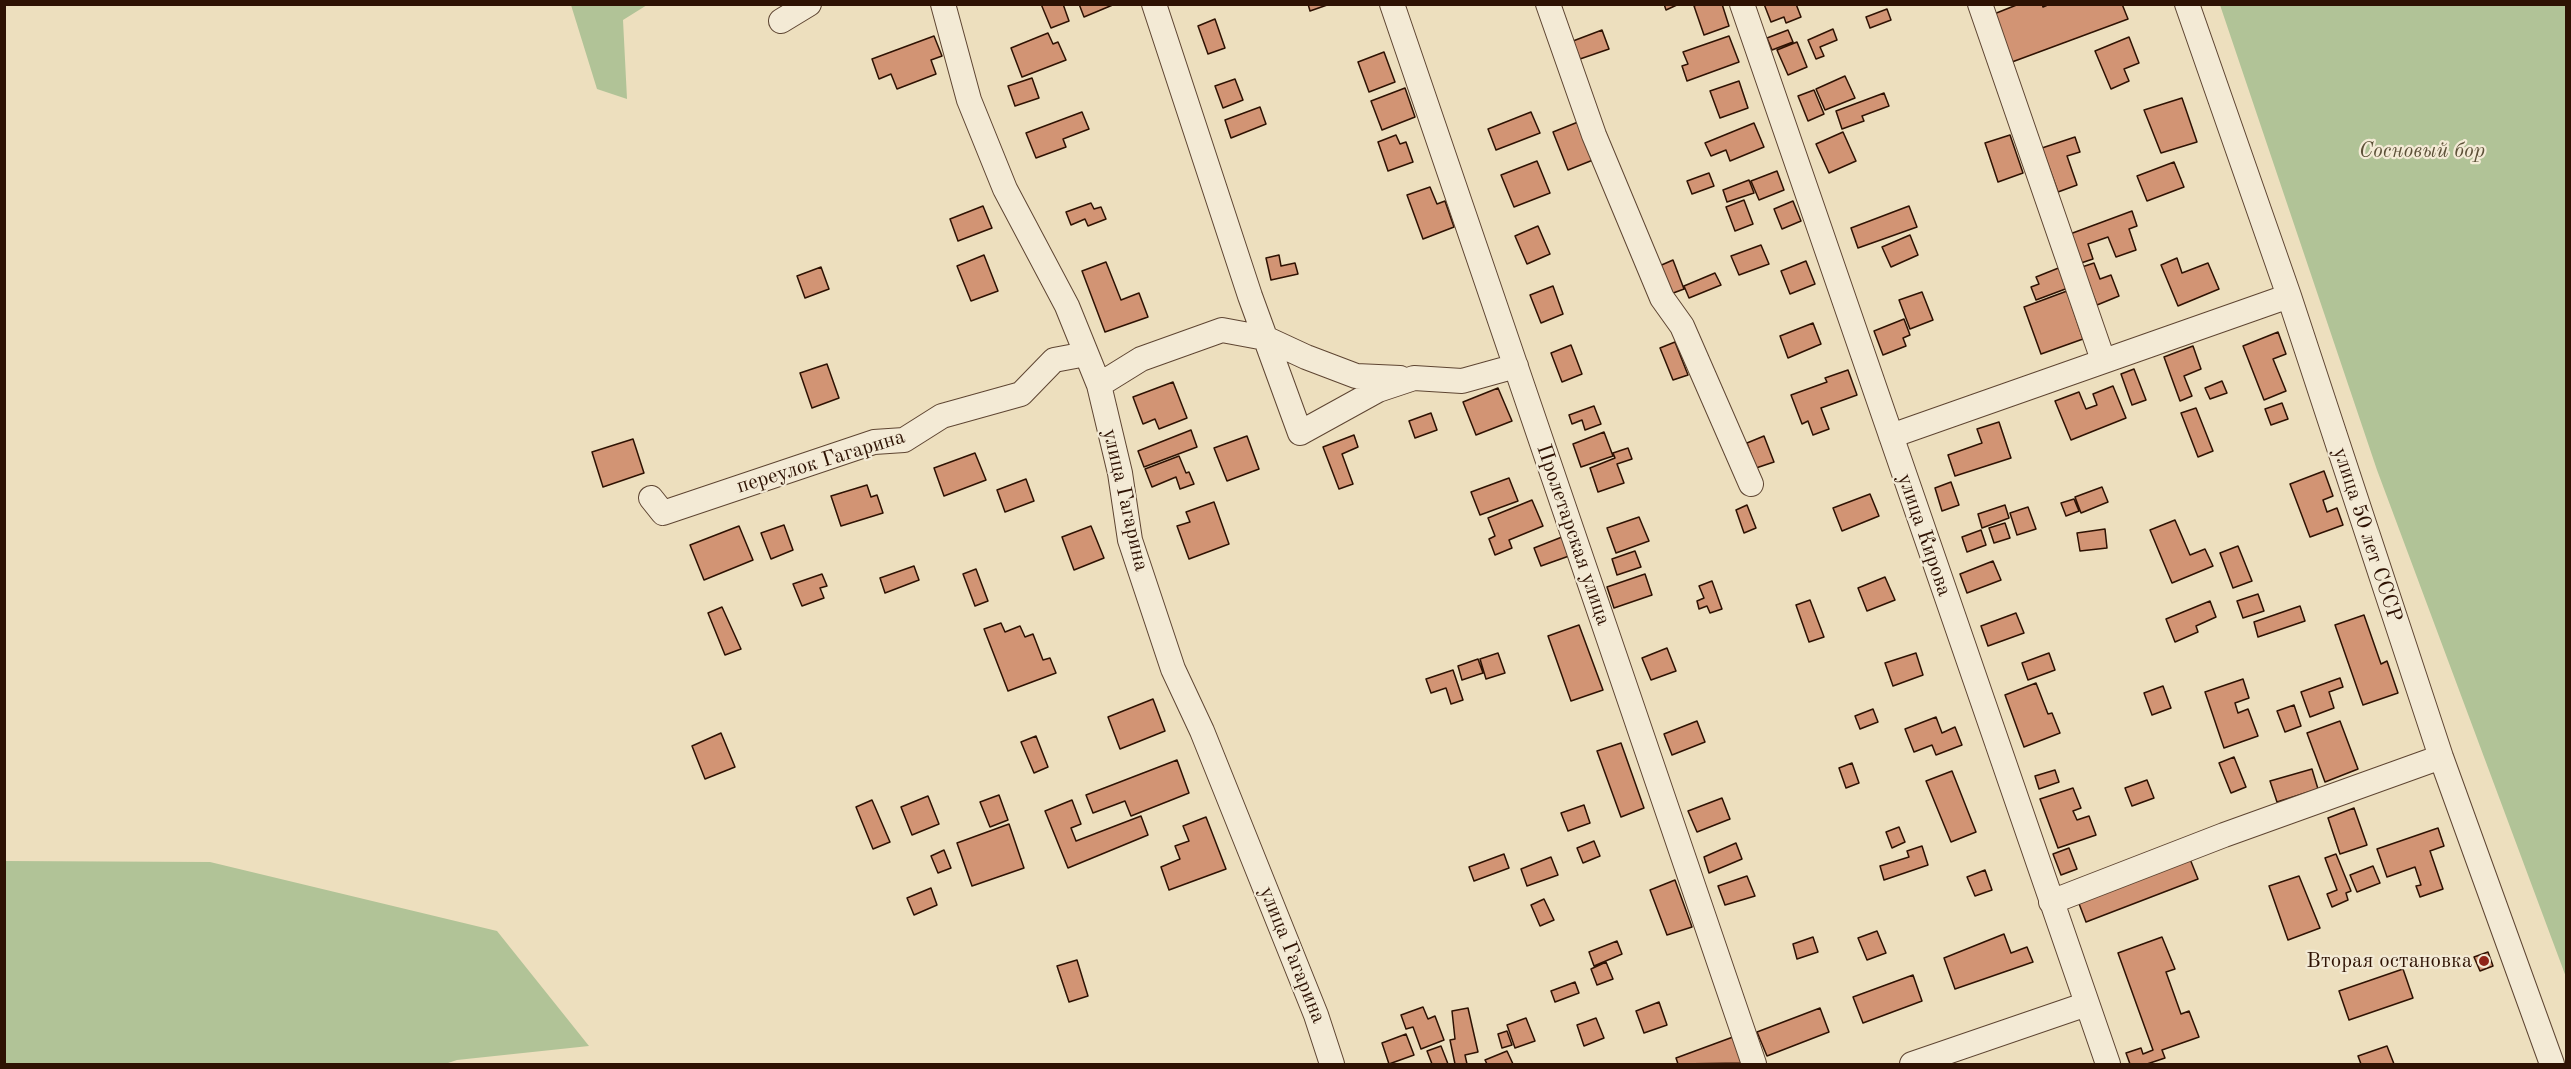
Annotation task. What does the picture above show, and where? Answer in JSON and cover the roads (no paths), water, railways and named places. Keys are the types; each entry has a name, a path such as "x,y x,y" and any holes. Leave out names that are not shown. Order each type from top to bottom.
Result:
{"street":[{"path":"781,21 809,4"},
{"name":"улица Гагарина","path":"943,4 969,100 1005,189 1067,306 1099,385 1120,473 1130,540 1173,669 1202,731 1316,1015 1332,1065"},
{"path":"1154,4 1265,338 1300,433 1378,390 1414,378"},
{"name":"Пролетарская улица","path":"1392,4 1754,1065"},
{"path":"1548,4 1594,135 1662,298 1682,326 1750,484"},
{"name":"улица Кирова","path":"1742,4 2108,1065"},
{"path":"1980,4 2103,360"},
{"name":"улица 50 лет СССР","path":"2187,4 2289,296 2441,757 2552,1065"},
{"path":"1891,436 2289,296"},
{"path":"1099,385 1141,359 1222,330 1265,338 1356,376 1462,381 1516,366"},
{"name":"переулок Гагарина","path":"651,498 663,513 874,442 904,440 942,416 1021,394 1054,360 1086,354"},
{"path":"2051,902 2224,835 2441,757"},
{"path":"1912,1065 2087,1004"}],"place":[{"name":"Вторая остановка","path":"2484,961"}],"park label":[{"name":"Сосновый бор","path":"2422,151"}]}
